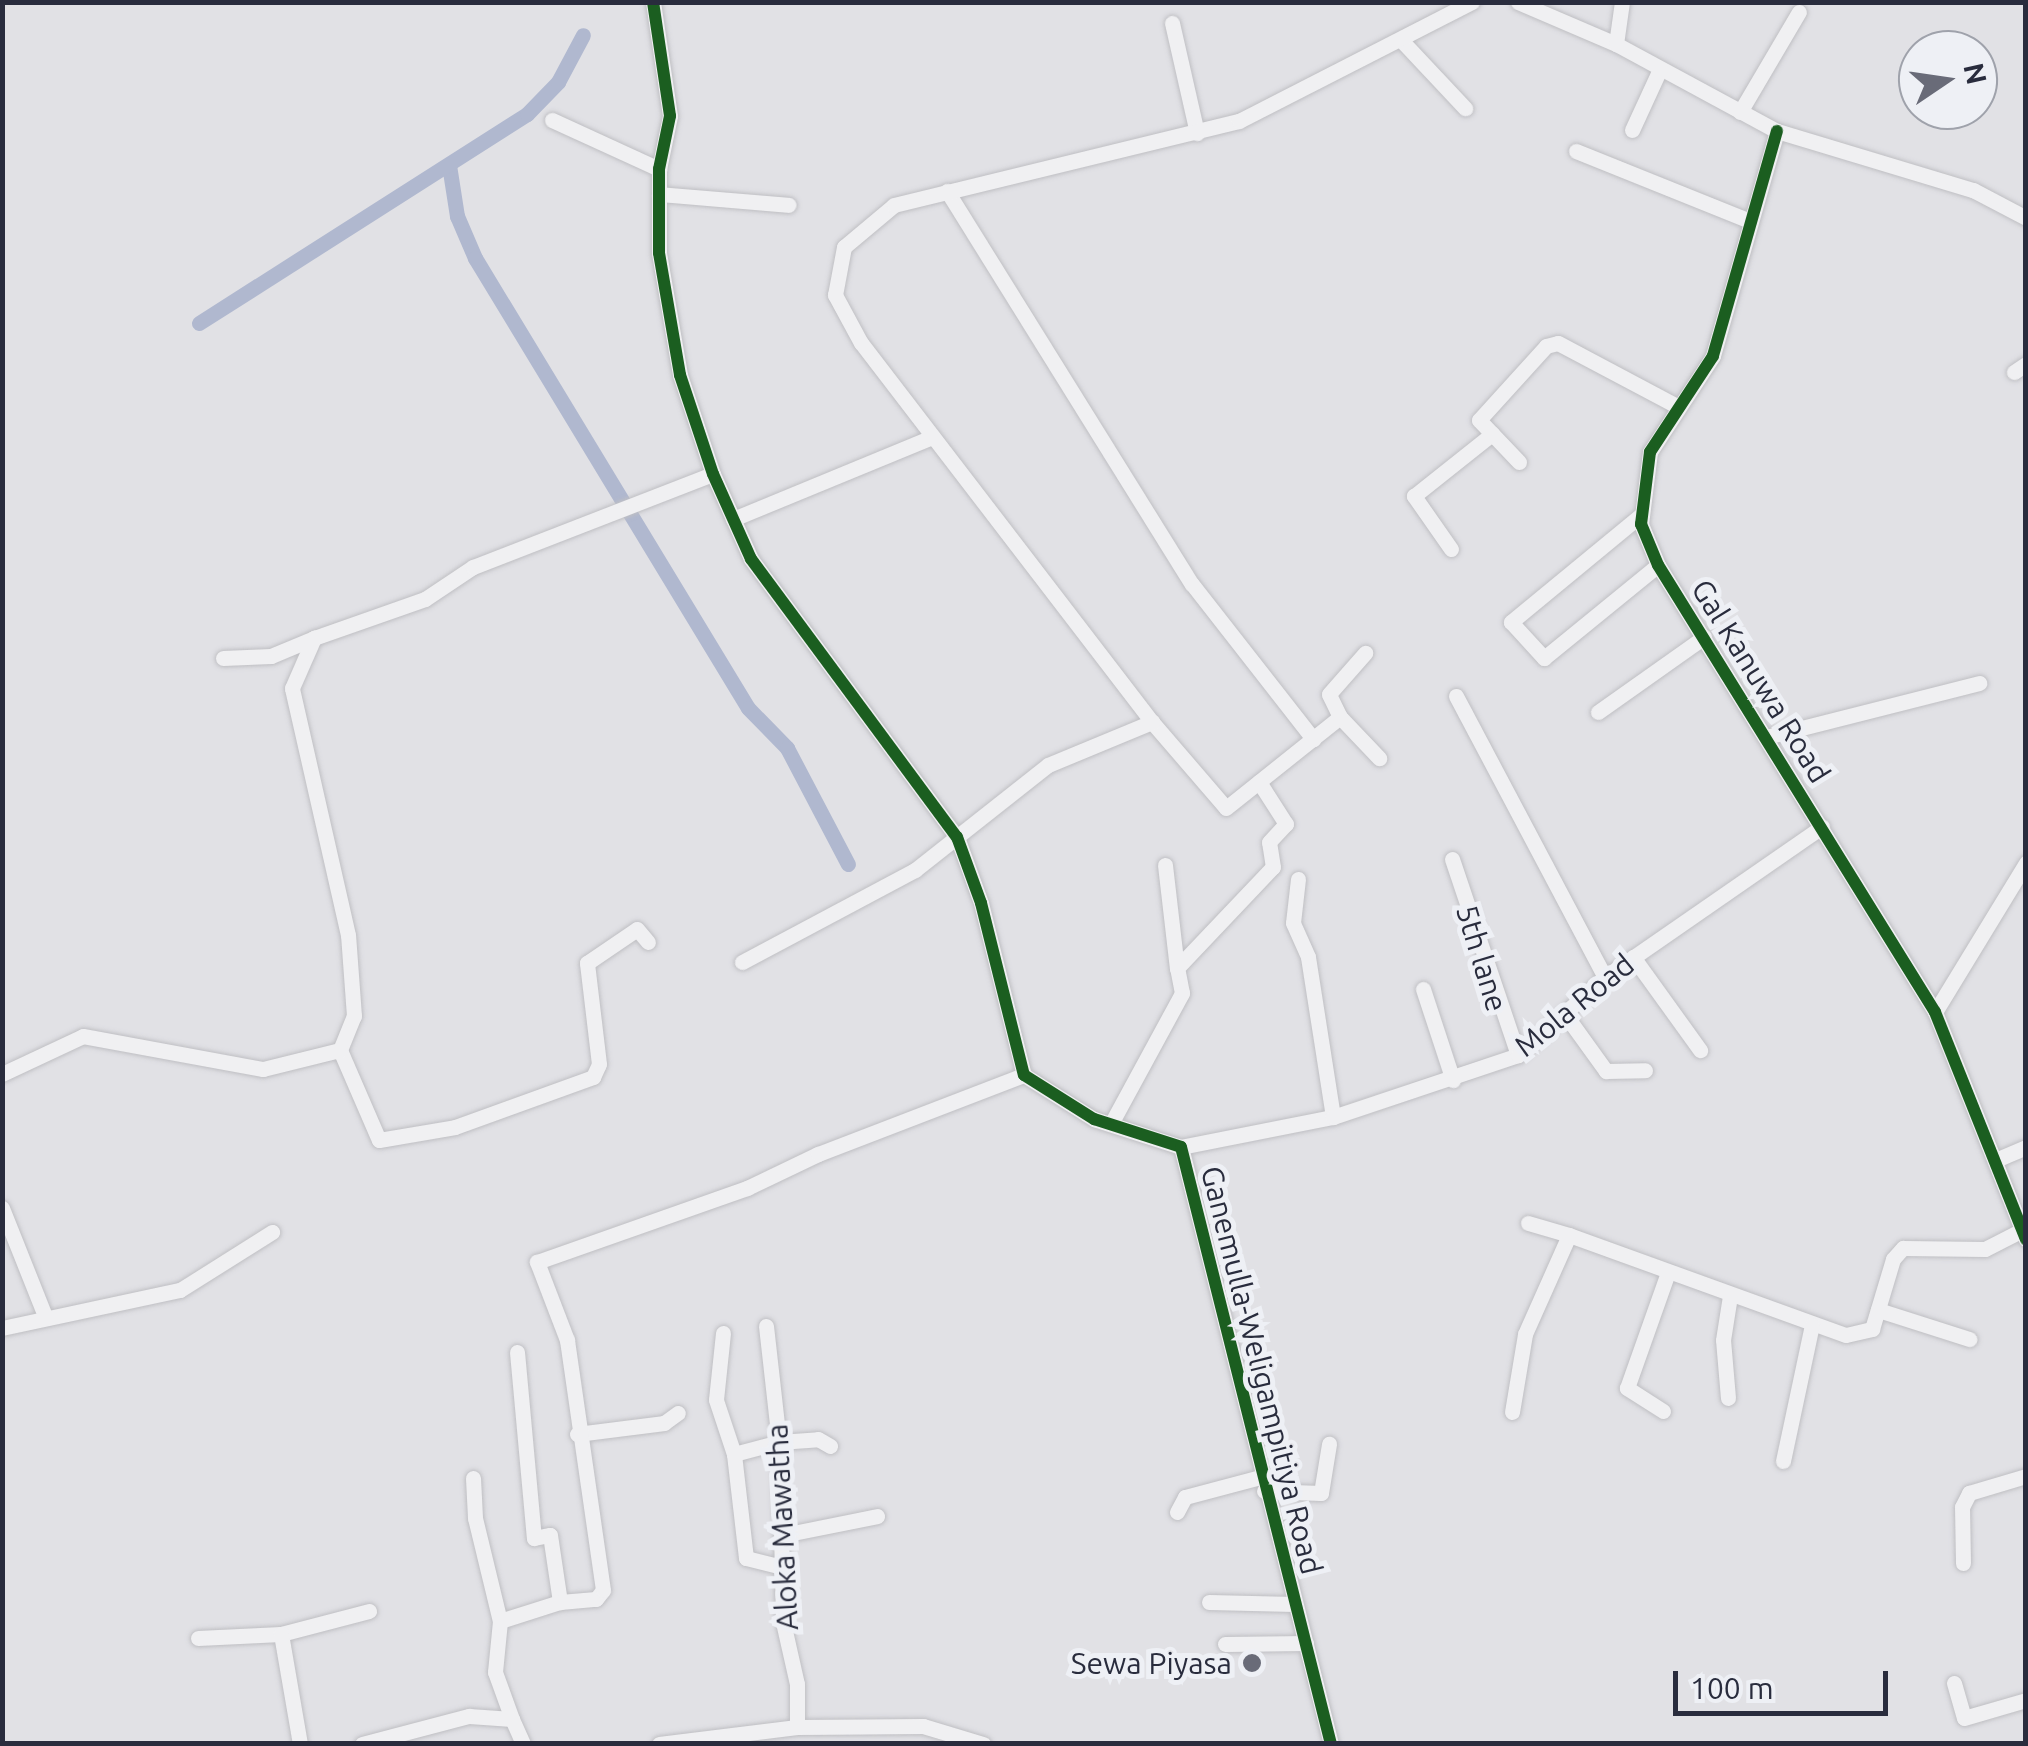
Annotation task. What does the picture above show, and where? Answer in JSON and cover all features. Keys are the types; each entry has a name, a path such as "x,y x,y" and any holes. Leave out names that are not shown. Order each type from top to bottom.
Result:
{"street":[{"path":"500,1621 560,1602 581,1604 603,1590 577,1434 568,1340 537,1262 747,1188 818,1154 1024,1075 981,902 957,837 814,650 751,559 712,474 680,375 660,253 659,170 670,116 652,2"},
{"path":"1340,717 1226,808 1217,803 861,343 835,294 844,247 864,225 894,205 1240,121 1402,42 1472,2"},
{"path":"1518,2 1616,44 1777,131 1973,190 2026,218"},
{"path":"1616,44 1622,2"},
{"path":"1740,112 1799,12"},
{"path":"1172,22 1197,133"},
{"path":"1402,42 1466,108"},
{"path":"1632,130 1660,69"},
{"path":"552,120 659,170"},
{"name":"Gal Kanuwa Road","path":"1777,131 1712,356 1675,405 1650,452 1642,514 1658,565 1770,736 1935,1012 1998,1159 2023,1235"},
{"path":"1576,151 1750,221"},
{"path":"947,192 1192,584 1313,739"},
{"path":"659,194 789,205"},
{"path":"1519,462 1479,420 1546,346 1558,343 1675,405"},
{"path":"1451,550 1414,496 1492,434"},
{"path":"733,519 932,437"},
{"path":"223,658 271,656 425,599 472,567 712,474"},
{"path":"1642,514 1511,622 1544,658 1658,565"},
{"path":"1598,712 1704,637"},
{"path":"314,638 292,688 348,935 354,1016 340,1050 379,1140 472,1121 594,1077 600,1064 587,963 637,929 648,942"},
{"path":"1365,653 1328,694 1340,717 1380,758"},
{"path":"1770,736 1979,683"},
{"path":"1456,696 1605,977"},
{"path":"742,962 915,870 1048,765 1152,722"},
{"path":"1177,968 1273,867 1269,842 1286,824 1260,782"},
{"name":"Mola Road","path":"1181,1148 1333,1118 1453,1080 1518,1054 1566,1017 1605,977 1822,826"},
{"name":"5th lane","path":"1452,860 1518,1054"},
{"path":"1935,1012 2026,863"},
{"path":"1112,1122 1182,993 1165,865"},
{"path":"1298,879 1293,924 1308,957 1333,1118"},
{"path":"1632,957 1700,1050"},
{"path":"1423,989 1453,1080"},
{"path":"1566,1017 1606,1071 1645,1070"},
{"path":"2,1074 82,1036 264,1069 340,1050"},
{"name":"Ganemulla-Weligampitiya Road","path":"1024,1075 1069,1107 1181,1148 1262,1484 1331,1744"},
{"path":"1998,1159 2026,1147"},
{"path":"2,1208 46,1316"},
{"path":"1528,1223 1812,1324 1863,1334 1878,1310 1903,1248 1984,1249 2023,1235"},
{"path":"2,1328 180,1290 272,1232"},
{"path":"1512,1412 1525,1334 1569,1235"},
{"path":"1663,1411 1627,1388 1666,1275"},
{"path":"1728,1398 1723,1340 1730,1296"},
{"path":"1878,1310 1969,1340"},
{"path":"1783,1461 1812,1324"},
{"name":"Aloka Mawatha","path":"766,1326 779,1442 782,1566 797,1727"},
{"path":"723,1333 716,1400 734,1454 746,1558 782,1566"},
{"path":"516,1352 534,1538 550,1535 560,1602"},
{"path":"577,1434 664,1423 678,1412"},
{"path":"734,1454 779,1442 818,1440 830,1446"},
{"path":"1177,1512 1186,1497 1262,1484 1321,1493 1328,1444"},
{"path":"1963,1563 1962,1507 1969,1493 2026,1476"},
{"path":"473,1478 475,1518 500,1621 496,1672 523,1744"},
{"path":"783,1534 877,1516"},
{"path":"1209,1602 1294,1604"},
{"path":"198,1638 282,1634 369,1611"},
{"path":"282,1634 300,1744"},
{"path":"1224,1644 1306,1644"},
{"path":"1954,1683 1964,1718 2026,1700"},
{"path":"362,1744 469,1716 512,1719"},
{"path":"659,1744 797,1727 923,1726 983,1744"}],"waterway":[{"path":"199,323 527,114 558,82 583,35"},
{"path":"449,165 457,216 475,258 748,708 787,748 848,864"}],"cycle path":[{"path":"653,2 670,116 659,169 659,253 680,375 713,474 751,559 957,837 981,903 1024,1075 1094,1119 1181,1147 1331,1744"},
{"path":"1777,131 1713,356 1650,452 1641,524 1658,565 1935,1012 2026,1239"}],"place":[{"name":"Sewa Piyasa","path":"1252,1663"}]}
